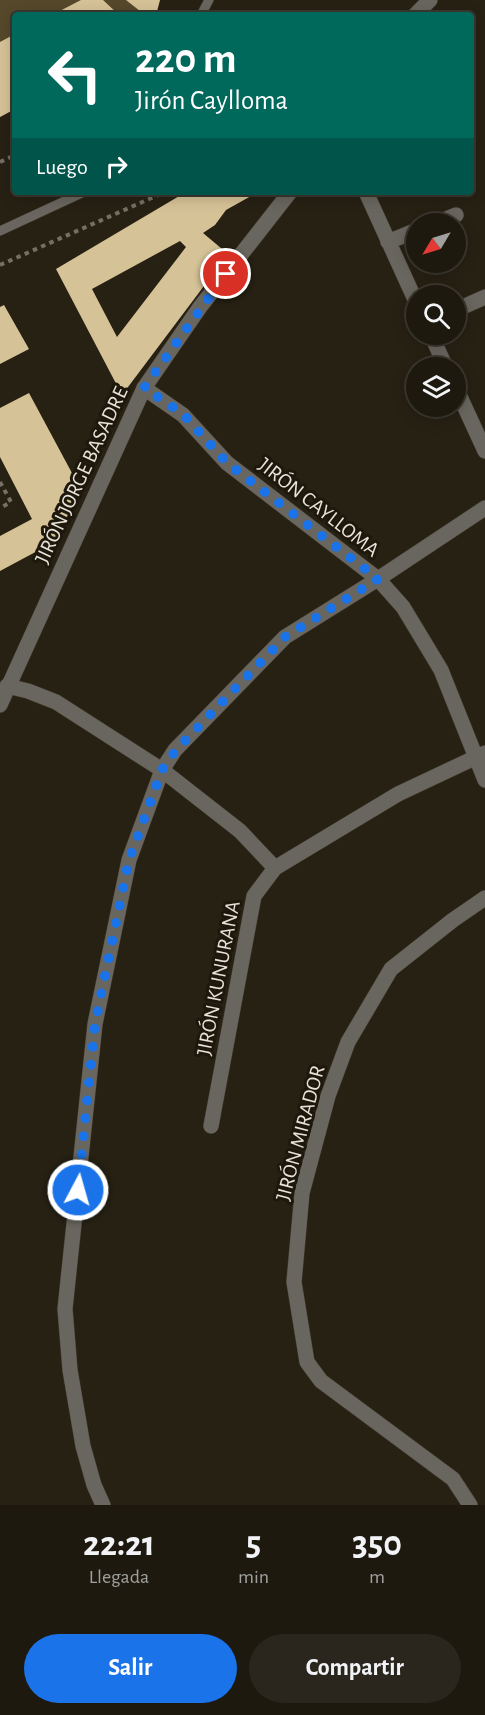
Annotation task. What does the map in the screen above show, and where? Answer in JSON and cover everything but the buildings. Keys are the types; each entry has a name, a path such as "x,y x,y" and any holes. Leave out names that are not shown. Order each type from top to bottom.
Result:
{"street":[{"path":"418,12 430,0"},
{"name":"JIRÓN JORGE BASADRE","path":"0,705 144,388 200,307 288,195"},
{"path":"367,195 408,285"},
{"path":"388,242 406,235"},
{"path":"466,306 485,297"},
{"name":"JIRÓN CAYLLOMA","path":"144,388 183,414 227,463 378,579 403,607 441,670 481,756 485,780"},
{"path":"466,409 485,450"},
{"path":"103,1505 94,1485 83,1446 70,1370 65,1309 95,1024 129,860 162,770 176,750 285,637 485,508"},
{"path":"7,686 56,702 162,770 240,831 275,868"},
{"name":"JIRÓN KUNURANA","path":"211,1126 254,896 275,868 398,794 481,756"},
{"name":"JIRÓN MIRADOR","path":"470,1505 453,1479 321,1381 307,1362 294,1282 302,1193 328,1096 348,1042 391,969 485,898"}],"lane":[{"path":"0,231 78,195"}],"path":[{"path":"0,265 158,195"},
{"path":"0,482 11,502 0,508"}],"shaded area":[{"path":"0,0 160,0 157,12 12,12 12,111 0,117"}],"route":[{"path":"78,1190 95,1024 129,860 162,770 176,750 285,637 378,579 227,463 183,414 144,388 200,307 226,274"}]}
